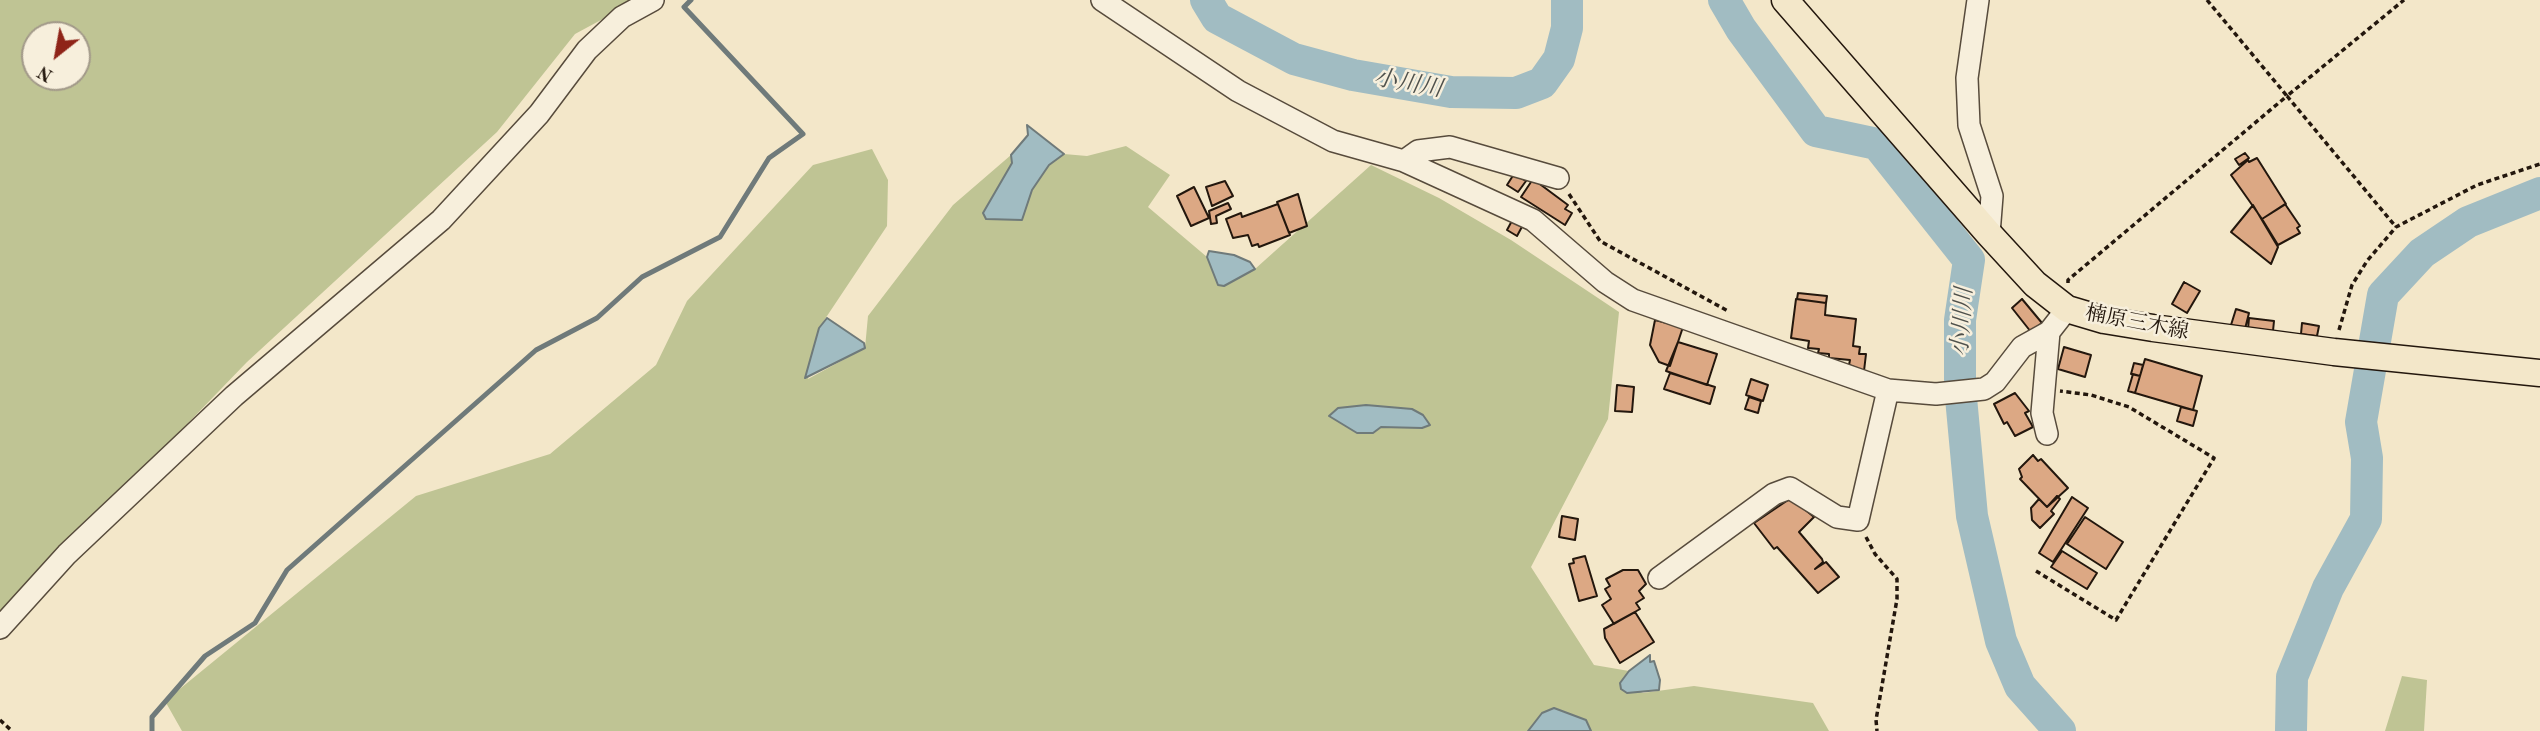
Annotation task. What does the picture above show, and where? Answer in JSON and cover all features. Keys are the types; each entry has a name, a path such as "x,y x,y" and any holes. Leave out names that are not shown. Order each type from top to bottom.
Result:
{"main road":[{"name":"楠原三木線","path":"1785,0 1989,234 2035,284 2067,309 2116,323 2341,353 2540,373"}],"street":[{"path":"0,628 67,554 234,396 441,220 539,114 587,50 622,17 653,0"},
{"path":"1102,0 1238,91 1333,141 1404,161 1533,220 1605,282 1633,300 1888,390 1936,394 1984,389 1996,382 2022,347 2049,332 2067,309"},
{"path":"1978,0 1967,78 1969,125 1992,196 1989,234"},
{"path":"1404,161 1418,151 1450,147 1558,178"},
{"path":"2047,434 2042,413 2049,332"},
{"path":"1659,578 1774,494 1790,488 1837,516 1857,520 1888,390"}],"path":[{"path":"2207,0 2396,227"},
{"path":"2067,309 2068,280 2404,0"},
{"path":"2341,353 2341,316 2352,285 2367,261 2396,227 2477,185 2540,164"},
{"path":"1558,178 1600,241 1738,317"},
{"path":"2036,570 2116,620 2214,458 2129,407 2091,396 2045,389"},
{"path":"1857,520 1875,554 1897,579 1897,599 1875,720 1877,731"},
{"path":"0,720 12,731"}],"green space":[{"path":"0,0 638,0 575,34 497,132 247,362 0,618"},
{"path":"1126,146 1170,175 1148,207 1207,257 1218,285 1255,269 1371,165 1439,198 1511,240 1619,312 1608,419 1531,567 1594,665 1629,671 1620,683 1643,693 1694,686 1813,703 1829,731 182,731 165,701 416,496 550,454 656,365 687,301 813,165 872,149 888,180 887,226 819,328 808,379 865,348 868,316 953,205 1011,155 1012,163 988,204 986,218 1022,219 1032,190 1049,165 1064,154 1087,156"},
{"path":"2402,676 2427,680 2424,731 2385,731"}],"water":[{"path":"1027,125 1064,154 1049,165 1032,190 1022,220 986,219 983,213 1012,163 1011,155 1028,135"},
{"path":"1209,251 1234,255 1250,262 1255,269 1224,286 1218,285 1207,257"},
{"path":"827,318 864,343 865,348 805,378 819,328"},
{"path":"1366,405 1412,409 1423,415 1430,425 1422,428 1381,427 1373,433 1357,433 1329,416 1338,408"},
{"path":"1650,655 1650,662 1654,661 1660,680 1659,690 1627,693 1621,689 1620,683 1629,671"},
{"path":"1554,708 1586,720 1591,731 1528,731 1542,713"}],"building":[{"path":"2245,153 2249,158 2239,165 2235,159"},
{"path":"2257,158 2286,204 2262,219 2231,175 2248,160 2249,162"},
{"path":"1514,174 1526,181 1518,192 1507,185"},
{"path":"1533,179 1568,205 1565,209 1572,213 1565,225 1521,197"},
{"path":"1225,181 1233,196 1212,206 1206,187"},
{"path":"1194,187 1209,218 1191,226 1177,196"},
{"path":"1298,194 1307,226 1289,233 1277,202"},
{"path":"1228,203 1231,209 1216,216 1217,223 1211,224 1209,211"},
{"path":"1278,204 1290,235 1259,247 1258,244 1252,246 1248,235 1233,238 1226,219 1241,213 1242,217"},
{"path":"2285,204 2300,226 2297,228 2300,233 2278,245 2262,219"},
{"path":"2253,205 2278,247 2271,264 2231,232"},
{"path":"1514,217 1524,223 1517,236 1507,230"},
{"path":"2184,282 2200,291 2187,313 2172,304"},
{"path":"1798,293 1827,296 1826,303 1797,299"},
{"path":"1796,299 1826,303 1825,315 1856,319 1853,346 1860,347 1859,354 1866,354 1864,371 1849,365 1850,360 1829,358 1829,354 1818,353 1819,349 1808,348 1809,341 1791,338"},
{"path":"2022,299 2042,323 2031,332 2012,308"},
{"path":"2236,309 2249,313 2245,329 2231,325"},
{"path":"2249,318 2274,321 2273,331 2248,329"},
{"path":"1655,320 1683,327 1670,366 1659,362 1650,345"},
{"path":"2302,323 2319,326 2317,336 2301,334"},
{"path":"1678,342 1717,354 1707,385 1666,371"},
{"path":"2064,347 2091,355 2085,377 2058,369"},
{"path":"2145,359 2202,376 2193,410 2135,393"},
{"path":"2134,363 2143,365 2140,376 2131,374"},
{"path":"1670,373 1715,387 1710,404 1664,389"},
{"path":"2133,374 2140,376 2135,393 2128,391"},
{"path":"1751,379 1768,385 1763,401 1746,395"},
{"path":"1617,385 1634,387 1632,412 1615,411"},
{"path":"2015,393 2029,411 2025,413 2033,427 2015,436 2007,422 2004,424 1994,404"},
{"path":"1749,397 1761,401 1758,413 1745,409"},
{"path":"2181,407 2197,411 2193,426 2177,421"},
{"path":"2033,455 2038,461 2041,459 2068,488 2047,507 2020,479 2022,477 2019,469"},
{"path":"2057,496 2060,499 2051,511 2054,514 2040,528 2032,520 2031,508 2039,499 2047,507"},
{"path":"2072,497 2088,508 2053,562 2039,553"},
{"path":"1791,498 1814,517 1799,532 1822,559 1823,562 1815,569 1826,562 1839,577 1818,593 1777,547 1774,549 1754,523"},
{"path":"1562,516 1578,519 1575,540 1559,537"},
{"path":"2085,517 2123,542 2106,569 2067,544"},
{"path":"2062,551 2097,573 2087,589 2051,567"},
{"path":"1585,556 1597,596 1579,601 1569,564 1574,563 1573,559"},
{"path":"1623,570 1638,570 1646,584 1639,591 1644,598 1636,603 1640,609 1614,624 1602,605 1611,599 1605,589 1610,586 1606,579"},
{"path":"1635,612 1654,642 1620,663 1605,638 1604,629"}],"waterway":[{"path":"152,731 152,717 205,656 255,623 287,570 536,350 597,318 642,277 720,237 769,158 803,134 684,7 691,0"},
{"name":"小川川","path":"1206,0 1217,18 1294,59 1353,75 1451,92 1516,93 1542,83 1559,59 1567,28 1567,0"},
{"name":"小川川","path":"1724,0 1741,29 1816,131 1877,144 1969,260 1960,320 1960,387 1972,516 2001,641 2020,686 2060,731"},
{"name":"小川川","path":"2291,731 2292,677 2328,588 2366,519 2367,458 2361,422 2383,295 2422,253 2468,222 2540,193"}]}
